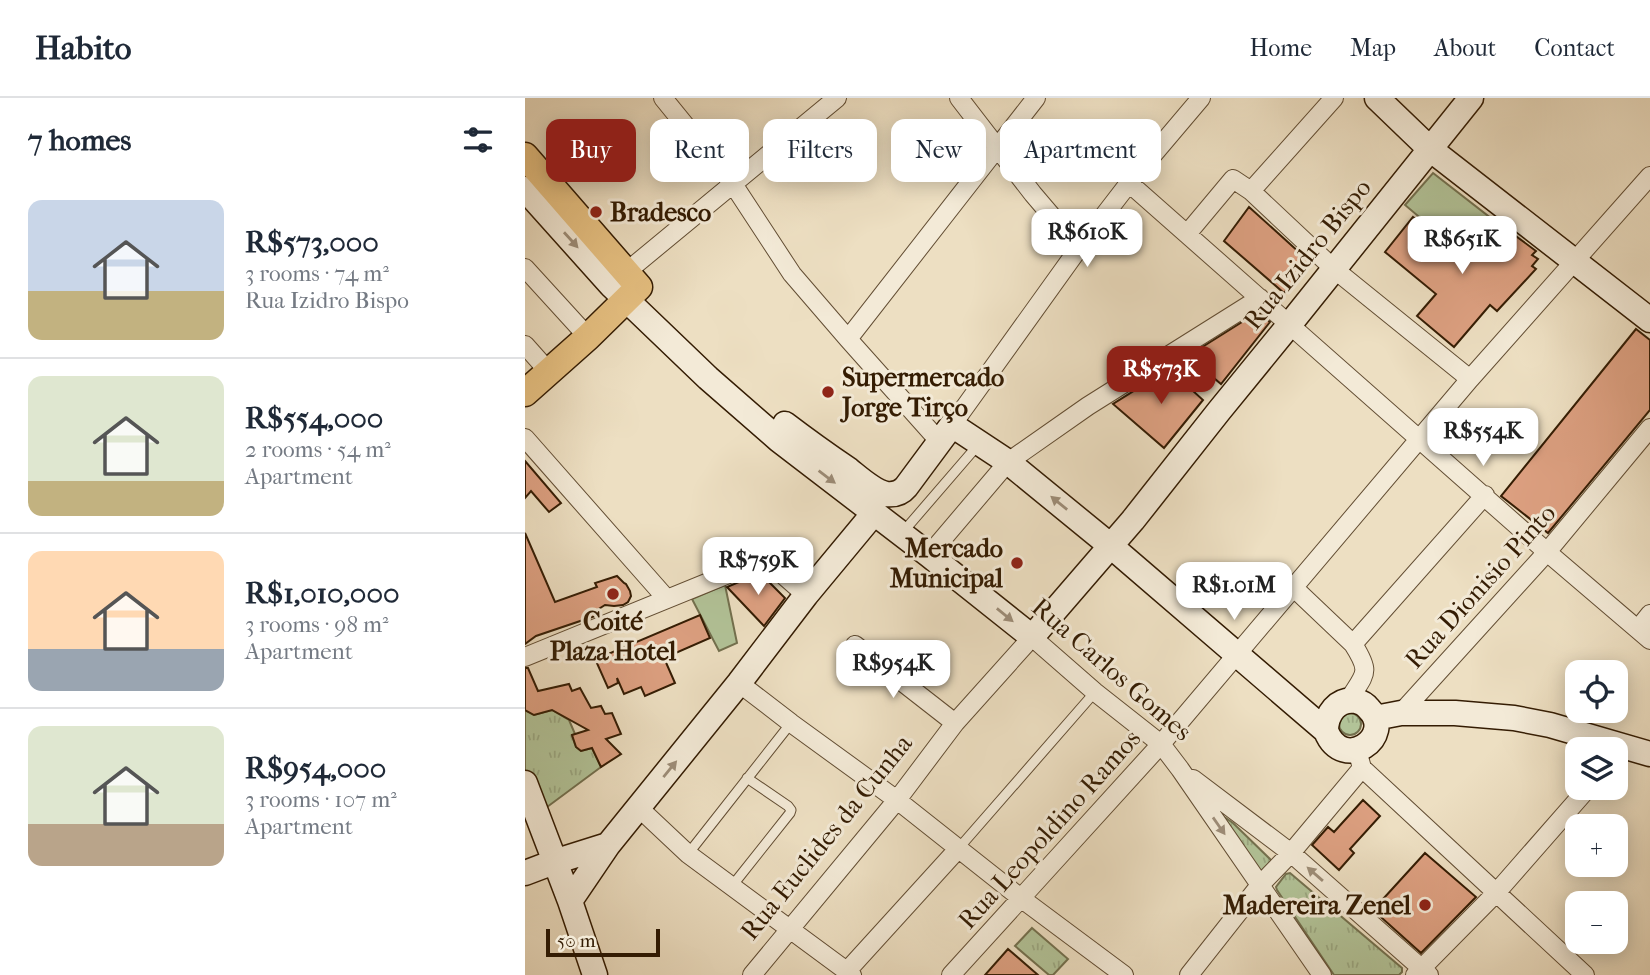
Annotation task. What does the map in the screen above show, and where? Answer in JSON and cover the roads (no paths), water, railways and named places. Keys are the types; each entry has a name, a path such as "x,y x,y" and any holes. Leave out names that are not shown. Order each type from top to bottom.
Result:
{"main road":[{"path":"525,156 626,286 588,337 525,393"}],"street":[{"path":"663,98 733,184 792,274 848,339 946,433 979,444 1008,462 1112,547 1326,731"},
{"path":"626,286 733,184 837,98"},
{"path":"959,98 1033,194 1079,248"},
{"path":"848,339 1036,98"},
{"path":"525,189 626,286 781,422 863,481 880,491 893,494 907,487 1079,248 1129,183 1201,98"},
{"path":"1251,191 1334,98"},
{"path":"1377,98 1430,149 1650,320"},
{"name":"Rua Izidro Bispo","path":"1112,547 1471,98"},
{"name":"Rua Leopoldino Ramos","path":"951,975 1238,656 1293,587 1470,379 1650,176"},
{"path":"1187,234 1233,179 1251,191 1334,269 1470,379"},
{"path":"1129,183 1644,635 1650,614"},
{"path":"525,268 588,337"},
{"name":"Rua Carlos Gomes","path":"626,286 708,378 779,440 929,555 1161,744 1181,769 1322,975"},
{"path":"929,555 1008,462 1088,406 1260,298"},
{"path":"525,345 549,372"},
{"name":"Rua Dionisio Pinto","path":"1401,713 1547,551 1650,428"},
{"path":"525,438 666,598"},
{"path":"1353,644 1485,495"},
{"path":"570,901 608,845 874,513"},
{"name":"Rua Euclides da Cunha","path":"752,975 897,800 955,723 1112,547"},
{"path":"525,657 765,558 806,595"},
{"path":"1293,587 1353,644 1362,658 1365,670 1348,701"},
{"path":"855,645 955,723"},
{"path":"739,683 897,800 1021,899 1124,975"},
{"path":"1189,975 1260,885 1291,853 1360,759 1371,741 1375,734 1375,718 1372,712 1362,703 1348,701 1333,708 1329,715 1326,731 1329,738 1341,749 1360,759 1496,893 1585,975"},
{"path":"1375,718 1401,713 1455,713 1514,718 1550,725 1582,737"},
{"path":"1628,752 1650,754"},
{"path":"1181,769 1291,853 1422,973 1577,800"},
{"path":"525,783 595,975"},
{"path":"638,807 688,854 849,973 958,849"},
{"path":"525,873 608,845"}],"lane":[{"path":"902,534 979,444"},
{"path":"958,849 1095,692"},
{"path":"688,854 791,723"},
{"path":"732,886 791,810 747,778"}],"place":[{"name":"Bradesco","path":"596,212"},
{"name":"Supermercado Jorge Tirço","path":"828,392"},
{"name":"Mercado Municipal","path":"1017,563"},
{"name":"Coité Plaza Hotel","path":"613,594"},
{"name":"Madereira Zenel","path":"1425,905"}]}
